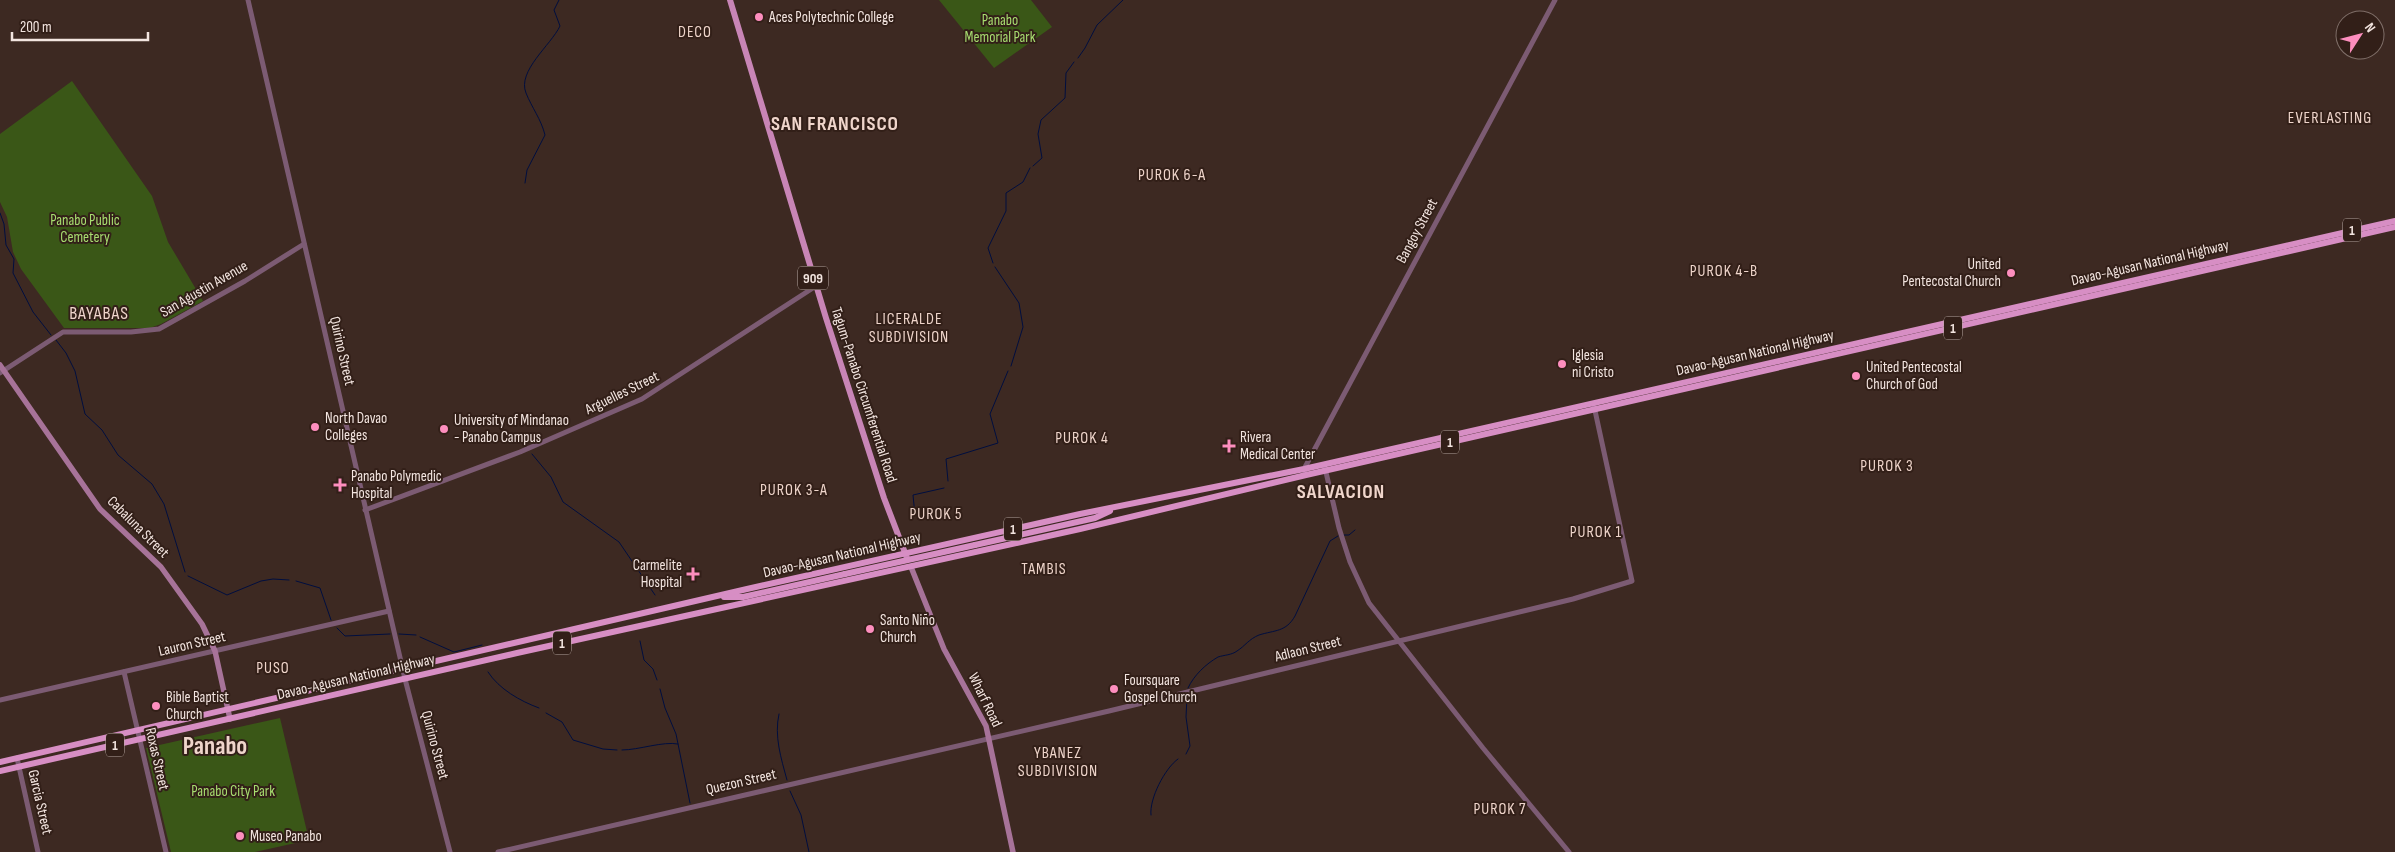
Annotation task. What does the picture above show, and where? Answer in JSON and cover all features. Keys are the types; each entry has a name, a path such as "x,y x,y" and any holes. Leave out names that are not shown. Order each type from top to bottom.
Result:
{"highway":[{"name":"Davao-Agusan National Highway","path":"0,771 1123,519 1325,467 2241,259 2395,221"},
{"name":"Davao-Agusan National Highway","path":"2241,259 2395,228"},
{"name":"Davao-Agusan National Highway","path":"0,762 905,553 1206,488 1305,472"},
{"path":"1206,488 1208,498"},
{"name":"Davao-Agusan National Highway","path":"716,596 743,597 1095,518 1120,506"},
{"name":"Davao-Agusan National Highway","path":"1095,518 1123,519"},
{"name":"Davao-Agusan National Highway","path":"719,610 743,597"},
{"path":"194,718 196,727"}],"main road":[{"name":"Tagum-Panabo Circumferential Road","path":"730,0 860,426 911,567"},
{"name":"Cabaluna Street","path":"1,369 100,509 161,567 202,624 215,651 230,719"},
{"name":"Wharf Road","path":"911,567 939,637 980,713 989,737 1014,852"}],"street":[{"name":"Quirino Street","path":"248,0 405,679 450,852"},
{"name":"Bangoy Street","path":"1305,472 1555,0"},
{"name":"San Agustin Avenue","path":"1,369 63,332 131,332 159,329 245,281 304,244"},
{"name":"Arguelles Street","path":"365,510 520,452 642,399 816,286"},
{"name":"Adlaon Street","path":"989,737 1573,599 1632,580 1594,406"},
{"path":"1325,467 1339,528 1358,582 1369,603 1482,748 1569,852"},
{"name":"Lauron Street","path":"0,700 389,611"},
{"name":"Roxas Street","path":"124,672 166,852"},
{"name":"Quezon Street","path":"498,852 989,737"},
{"name":"Garcia Street","path":"17,758 38,852"}],"green space":[{"name":"Panabo Memorial Park","path":"939,0 1031,0 1052,27 994,68"},
{"name":"Panabo Public Cemetery","path":"72,81 152,196 168,242 203,301 150,328 64,328 21,269 13,252 7,217 0,202 0,134"},
{"name":"Panabo City Park","path":"280,718 309,840 255,852 171,852 146,748"}],"waterway":[{"path":"525,183 527,170 545,135 526,93 526,76 536,58 560,26 554,10 559,0"},
{"path":"1078,58 1097,25 1123,0"},
{"path":"1033,166 1042,158 1038,134 1041,120 1065,98 1066,73 1074,62"},
{"path":"993,263 988,248 1006,211 1006,193 1023,182 1030,168"},
{"path":"0,213 4,224 6,245 14,259 13,273 33,312 51,335"},
{"path":"995,267 1019,303 1023,327 1011,366"},
{"path":"56,340 66,353 75,371 85,414 102,430 118,455 152,484 164,504 185,572"},
{"path":"948,481 946,459 998,443 990,414 1008,371"},
{"path":"532,454 551,477 563,502 619,542 655,595"},
{"path":"915,515 913,495 944,488"},
{"path":"1344,535 1349,535 1355,530"},
{"path":"1188,688 1197,674 1218,657 1235,652 1259,635 1280,630 1292,621 1330,541 1338,536"},
{"path":"188,576 227,595 261,581 273,579 289,580"},
{"path":"296,581 320,588 331,620"},
{"path":"337,628 345,636 390,634"},
{"path":"399,634 416,635"},
{"path":"420,637 454,652 482,645"},
{"path":"640,641 644,660 653,669 657,680"},
{"path":"488,672 510,694 539,708"},
{"path":"660,689 665,708 676,734 690,803"},
{"path":"1186,754 1190,746 1186,717 1187,697"},
{"path":"546,713 562,722 573,740 603,749 617,750"},
{"path":"779,714 778,739 787,780"},
{"path":"622,750 672,743 678,744"},
{"path":"1151,815 1151,808 1159,784 1168,769 1178,759"},
{"path":"790,791 801,815 809,852"}],"place":[{"name":"Aces Polytechnic College","path":"759,17"},
{"name":"United Pentecostal Church","path":"2011,273"},
{"name":"Iglesia ni Cristo","path":"1562,364"},
{"name":"United Pentecostal Church of God","path":"1856,376"},
{"name":"North Davao Colleges","path":"315,427"},
{"name":"University of Mindanao - Panabo Campus","path":"444,429"},
{"name":"Rivera Medical Center","path":"1229,446"},
{"name":"Panabo Polymedic Hospital","path":"340,485"},
{"name":"Carmelite Hospital","path":"693,574"},
{"name":"Santo Niño Church","path":"870,629"},
{"name":"Foursquare Gospel Church","path":"1114,689"},
{"name":"Bible Baptist Church","path":"156,706"},
{"name":"Museo Panabo","path":"240,836"}],"district":[{"name":"DECO","path":"695,32"},
{"name":"EVERLASTING","path":"2330,118"},
{"name":"SAN FRANCISCO","path":"835,124"},
{"name":"PUROK 6-A","path":"1172,175"},
{"name":"PUROK 4-B","path":"1724,271"},
{"name":"BAYABAS","path":"99,313"},
{"name":"LICERALDE SUBDIVISION","path":"909,328"},
{"name":"PUROK 4","path":"1082,438"},
{"name":"PUROK 3","path":"1887,466"},
{"name":"PUROK 3-A","path":"794,490"},
{"name":"SALVACION","path":"1341,492"},
{"name":"PUROK 5","path":"936,514"},
{"name":"PUROK 1","path":"1596,532"},
{"name":"TAMBIS","path":"1044,569"},
{"name":"PUSO","path":"273,668"},
{"name":"Panabo","path":"215,746"},
{"name":"YBANEZ SUBDIVISION","path":"1058,762"},
{"name":"PUROK 7","path":"1500,809"}]}
